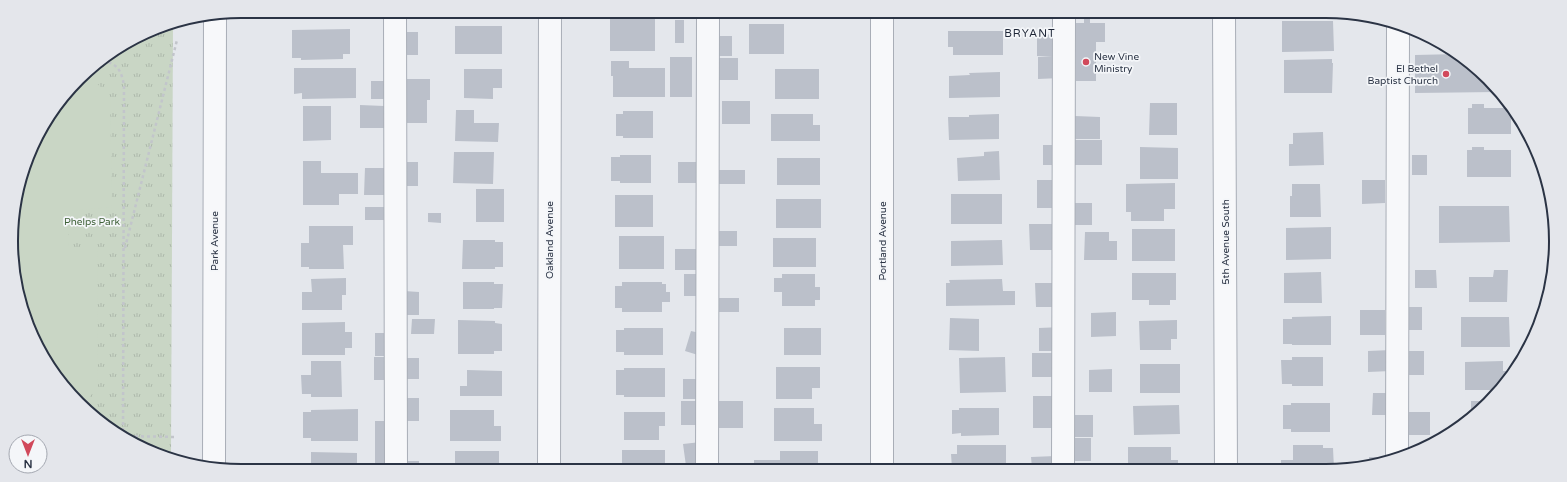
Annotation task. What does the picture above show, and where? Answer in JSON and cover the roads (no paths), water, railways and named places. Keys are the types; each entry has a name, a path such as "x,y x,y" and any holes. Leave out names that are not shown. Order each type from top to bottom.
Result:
{"street":[{"path":"395,18 396,464"},
{"name":"Oakland Avenue","path":"549,464 550,18"},
{"path":"707,464 708,18"},
{"name":"Portland Avenue","path":"882,18 882,464"},
{"path":"1063,464 1064,18"},
{"name":"5th Avenue South","path":"1224,18 1226,464"},
{"name":"Park Avenue","path":"214,462 215,20"},
{"path":"1397,452 1398,30"}],"place":[{"name":"New Vine Ministry","path":"1086,62"},
{"name":"El Bethel Baptist Church","path":"1446,74"}],"district":[{"name":"BRYANT","path":"1030,33"}],"park label":[{"name":"Phelps Park","path":"92,221"}]}
